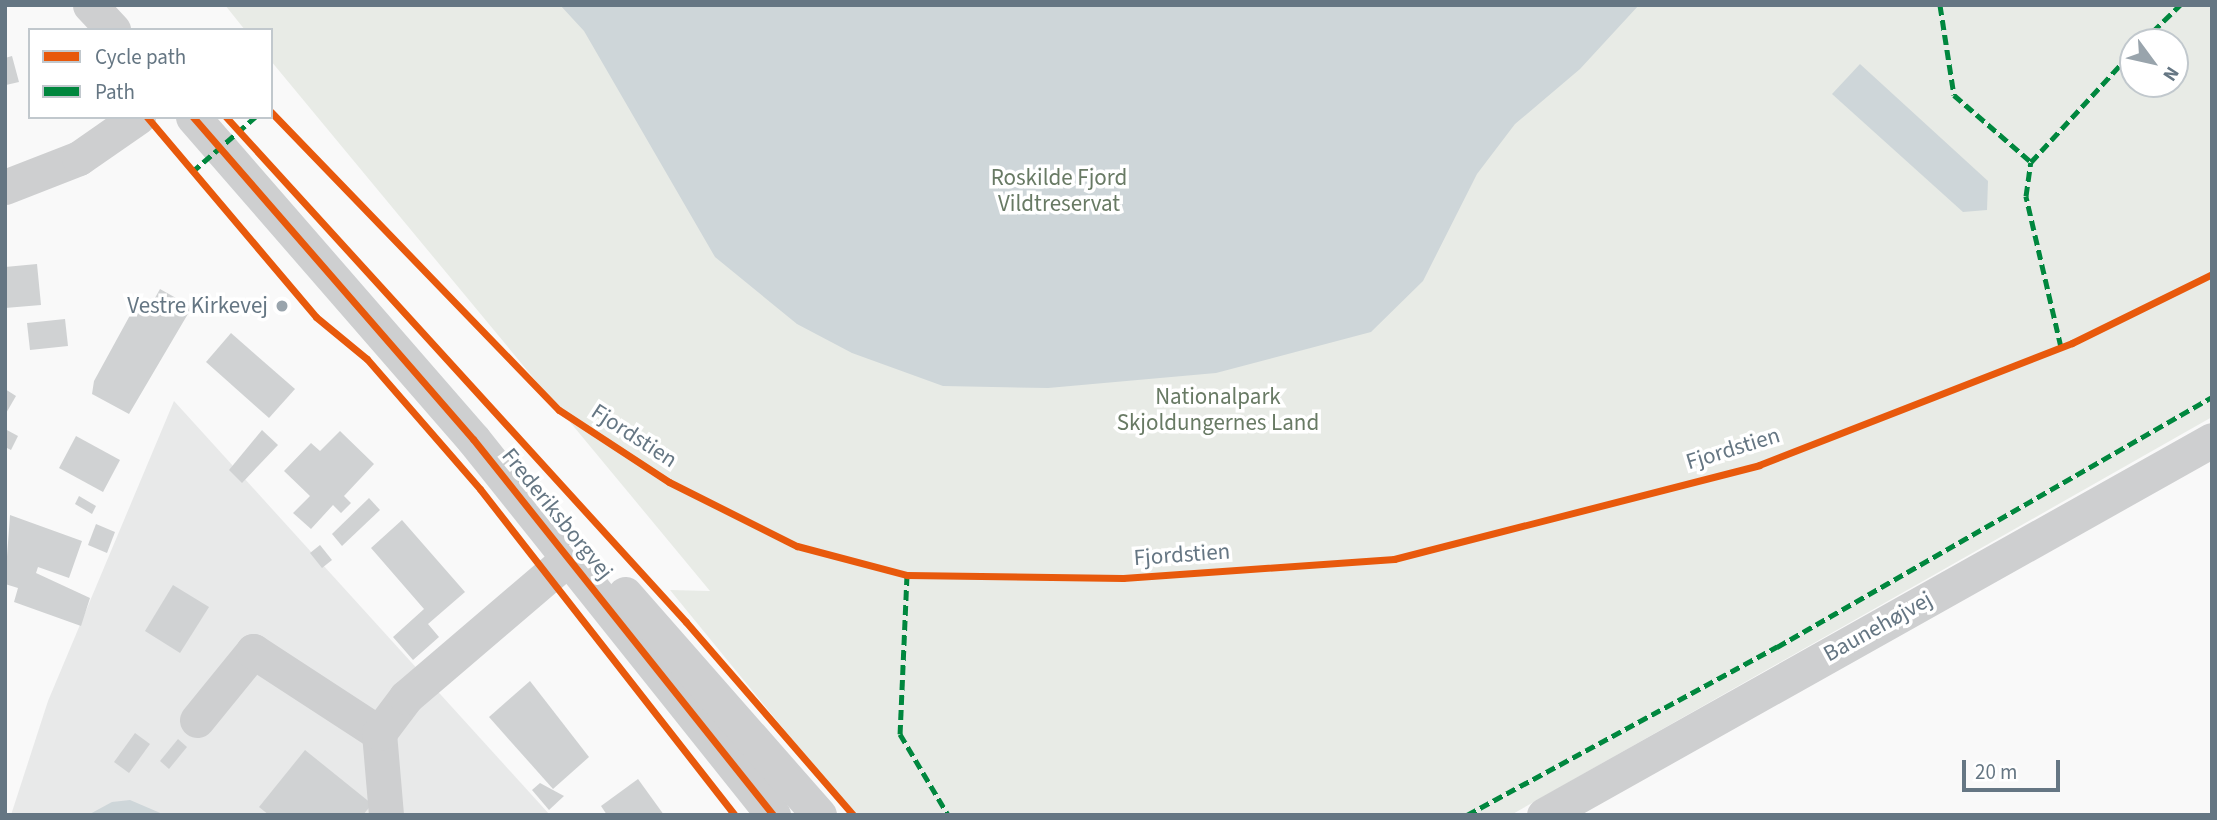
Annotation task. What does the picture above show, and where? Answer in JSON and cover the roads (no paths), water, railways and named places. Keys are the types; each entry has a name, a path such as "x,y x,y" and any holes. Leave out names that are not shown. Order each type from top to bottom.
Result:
{"street":[{"path":"90,5 111,28"},
{"path":"5,187 79,158 135,119"},
{"name":"Frederiksborgvej","path":"194,119 473,439 773,815"},
{"name":"Frederiksborgvej","path":"473,439 591,555 819,815"},
{"name":"Baunehøjvej","path":"1557,812 2212,440"},
{"path":"386,815 379,733 406,697 569,558"},
{"path":"197,720 253,651 379,733"}],"place":[{"name":"Vestre Kirkevej","path":"282,306"}],"park label":[{"name":"Roskilde Fjord Vildtreservat","path":"1059,191"},
{"name":"Nationalpark Skjoldungernes Land","path":"1218,410"}]}
